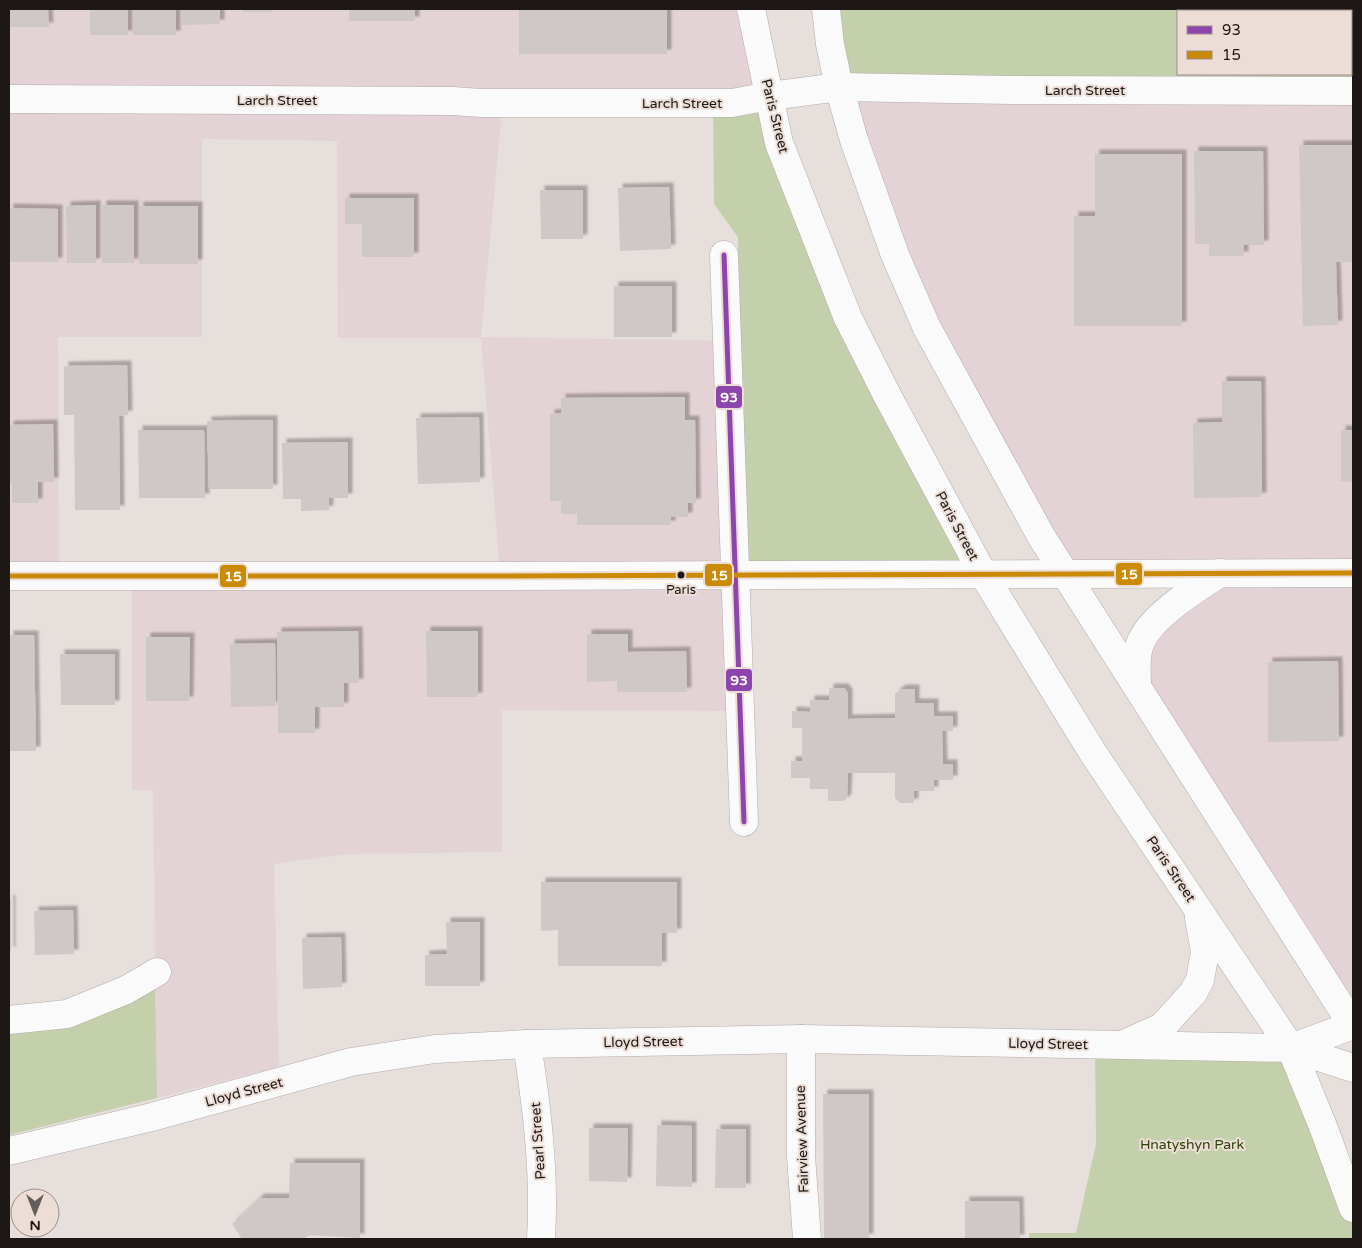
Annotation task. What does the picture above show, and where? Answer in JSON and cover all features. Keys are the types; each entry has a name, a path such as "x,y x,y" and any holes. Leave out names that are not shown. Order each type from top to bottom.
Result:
{"main road":[{"name":"Paris Street","path":"751,9 779,143 848,318 983,574 1093,753 1291,1048 1324,1129 1353,1208"},
{"path":"826,9 830,44 839,87 854,140 894,255 927,328 1042,536 1353,1026 1291,1048"},
{"name":"Larch Street","path":"9,99 453,101 482,104 732,103 839,87 1010,90 1353,91"},
{"path":"724,255 744,822"},
{"path":"9,576 1353,573"},
{"path":"1137,685 1139,646 1150,626 1182,598 1220,574"},
{"path":"1122,1045 1162,1027 1193,993 1200,980 1205,952 1196,907"},
{"path":"9,1020 67,1014 126,990 157,972"},
{"name":"Lloyd Street","path":"9,1151 148,1118 351,1062 435,1049 527,1044 801,1039 1291,1048"},
{"name":"Fairview Avenue","path":"801,1039 801,1156 807,1239"},
{"name":"Pearl Street","path":"527,1044 540,1154 541,1239"},
{"path":"1291,1048 1353,1068"}],"shaded area":[{"path":"9,9 748,9 767,95 503,100 481,337 738,341 744,711 502,710 502,852 346,854 274,864 279,1067 157,1098 153,790 132,790 132,573 500,573 481,338 338,338 337,141 202,139 202,337 58,337 59,574 9,574"},
{"path":"842,90 1353,93 1353,1021 1140,684 1141,648 1221,577 1070,577 930,328"}],"green space":[{"path":"830,9 1353,9 1353,93 842,90"},
{"path":"767,95 776,141 979,572 739,572 738,237 714,204 713,101"},
{"path":"155,971 157,1098 9,1135 9,1018 67,1012"},
{"name":"Hnatyshyn Park","path":"1095,1048 1289,1051 1353,1217 1353,1239 1029,1239 1029,1233 1076,1233 1096,1144"}],"building":[{"path":"9,9 48,9 49,27 9,27"},
{"path":"90,9 128,9 128,35 90,35"},
{"path":"133,9 176,9 176,35 133,35"},
{"path":"182,9 220,9 220,24 182,25"},
{"path":"243,9 272,9 272,12 243,12"},
{"path":"349,9 415,9 415,21 349,21"},
{"path":"519,9 667,9 667,54 519,54"},
{"path":"1299,145 1353,145 1353,262 1336,262 1338,325 1303,326"},
{"path":"1194,151 1263,151 1264,245 1244,245 1244,256 1209,256 1209,244 1195,244"},
{"path":"1095,154 1182,154 1182,326 1074,326 1074,216 1095,216"},
{"path":"669,187 671,249 620,251 618,188"},
{"path":"540,190 583,190 583,239 541,239"},
{"path":"345,198 414,198 414,257 362,257 362,224 345,224"},
{"path":"96,205 96,263 67,263 66,206"},
{"path":"102,205 134,205 134,263 102,263"},
{"path":"139,206 198,206 198,264 139,264"},
{"path":"9,208 58,209 58,262 9,262"},
{"path":"614,286 672,286 672,337 614,337"},
{"path":"127,365 128,415 119,416 120,510 75,510 74,415 64,415 64,366"},
{"path":"1222,381 1261,381 1262,497 1194,498 1193,423 1222,422"},
{"path":"685,397 685,420 695,420 696,503 688,503 688,517 671,517 671,525 577,525 577,514 561,514 561,501 550,501 550,414 561,413 561,398"},
{"path":"479,417 480,482 418,484 416,418"},
{"path":"273,420 273,489 209,489 207,421"},
{"path":"53,424 54,482 38,482 38,503 12,503 12,483 9,483 9,425"},
{"path":"138,430 204,430 205,498 139,498"},
{"path":"1341,430 1353,430 1353,482 1341,481"},
{"path":"348,442 348,498 329,498 329,510 301,511 301,499 283,499 282,443"},
{"path":"358,631 359,683 344,683 344,707 315,707 315,733 278,733 277,632"},
{"path":"426,631 478,631 478,697 427,697"},
{"path":"587,634 628,634 628,652 686,651 687,692 617,692 617,681 587,682"},
{"path":"9,635 34,635 36,751 9,751"},
{"path":"146,637 190,637 189,701 146,701"},
{"path":"275,643 276,706 231,707 230,644"},
{"path":"60,654 115,654 115,705 61,705"},
{"path":"1338,661 1339,741 1268,742 1268,662"},
{"path":"829,688 844,688 848,693 848,719 895,718 895,694 901,689 915,689 915,703 934,703 934,716 953,716 953,731 942,731 943,764 953,764 953,780 934,780 934,791 914,791 914,803 900,803 895,798 895,773 848,773 847,798 844,801 828,801 828,789 810,789 810,778 791,778 791,761 802,761 802,728 792,728 792,711 810,712 810,700 829,700"},
{"path":"541,882 677,882 677,933 662,933 662,966 558,966 558,930 541,931"},
{"path":"9,899 11,899 11,951 9,951"},
{"path":"73,910 74,954 35,955 34,911"},
{"path":"446,922 480,922 480,986 425,986 425,955 447,954"},
{"path":"341,937 342,987 303,989 302,938"},
{"path":"823,1094 869,1094 869,1238 824,1238"},
{"path":"657,1125 692,1126 692,1187 656,1186"},
{"path":"589,1128 628,1128 627,1182 589,1181"},
{"path":"716,1129 746,1129 746,1188 715,1188"},
{"path":"290,1163 360,1163 360,1238 309,1235 304,1239 242,1239 232,1224 260,1198 289,1198"},
{"path":"965,1201 1019,1201 1020,1239 965,1239"}],"transit line":[{"name":"93","path":"724,255 744,822"},
{"name":"15","path":"9,576 1353,573"}],"place":[{"name":"Paris","path":"681,575"}]}
